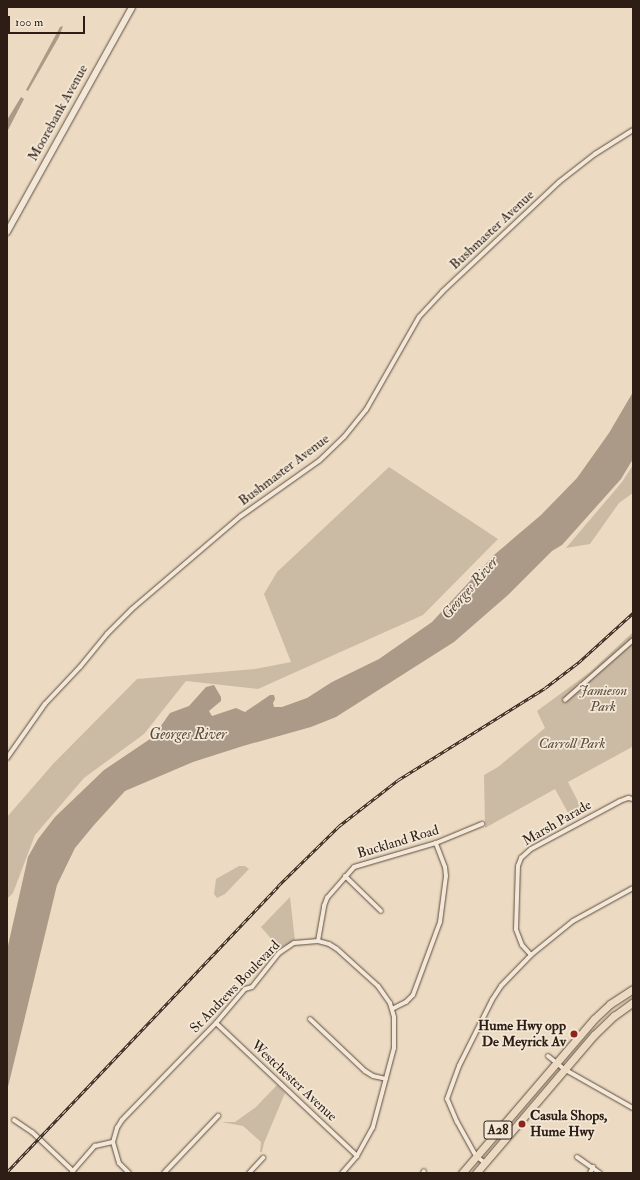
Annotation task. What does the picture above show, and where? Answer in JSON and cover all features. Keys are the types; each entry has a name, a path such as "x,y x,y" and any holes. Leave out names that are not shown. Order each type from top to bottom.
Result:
{"highway":[{"name":"A28","path":"462,1173 594,1019 610,1004 633,989"},
{"name":"A28","path":"476,1173 599,1030 614,1016 633,1002"}],"main road":[{"name":"Moorebank Avenue","path":"7,232 132,7"}],"street":[{"name":"Bushmaster Avenue","path":"7,758 45,704 80,667 106,634 132,609 241,516 319,461 344,437 366,410 419,316 442,292 559,182 595,154 633,130"},
{"path":"565,700 633,640"},
{"name":"Marsh Parade","path":"531,955 522,945 516,929 518,866 521,858 531,849 620,801 633,799"},
{"name":"Buckland Road","path":"318,941 324,906 330,894 354,867 360,864 436,844 482,824"},
{"path":"392,1008 406,1002 413,995 440,922 446,876 445,867 436,844"},
{"path":"345,876 381,911"},
{"path":"485,1163 476,1156 447,1103 447,1095 459,1066 492,1000 501,986 531,955 583,915 633,888"},
{"name":"St Andrews Boulevard","path":"113,1142 117,1128 122,1120 216,1023 246,989 252,987 279,954 294,943 318,941 337,948 378,986 392,1008 394,1018 395,1038 373,1128 357,1156 342,1173"},
{"path":"310,1019 365,1071 373,1076 386,1079"},
{"name":"Westchester Avenue","path":"216,1023 357,1156"},
{"path":"548,1056 564,1069 633,1108"},
{"path":"164,1173 218,1116"},
{"path":"14,1120 32,1132 72,1172 96,1146 113,1142 119,1162 129,1173"},
{"path":"577,1157 600,1173"},
{"path":"249,1173 263,1158"},
{"path":"590,1173 593,1167"}],"green space":[{"path":"633,465 633,493 619,503 590,544 566,548 622,482"},
{"path":"389,467 498,539 423,615 258,689 186,681 144,734 84,778 35,835 13,893 7,899 7,817 53,764 137,679 255,669 291,662 264,594 277,572"},
{"name":"Carroll Park","path":"633,632 632,747 568,782 584,813 572,820 555,789 485,828 484,775 498,767 545,728 537,711 590,672"},
{"path":"239,866 245,866 249,869 225,894 217,898 214,894 216,879"},
{"path":"290,897 295,941 279,948 261,927"},
{"path":"277,1085 285,1093 264,1143 262,1152 260,1152 261,1142 243,1126 221,1122 235,1122 256,1107"}],"water":[{"path":"63,26 59,37 28,91 26,90 60,27"},
{"path":"21,97 24,99 7,132 7,120"},
{"name":"Georges River","path":"633,392 633,459 621,479 562,545 552,551 508,595 454,642 336,717 311,727 193,762 125,791 94,825 75,848 57,885 7,1091 7,950 28,857 38,839 55,817 104,770 153,737 170,713 189,706 206,687 214,685 221,697 221,701 209,711 212,716 236,708 245,712 270,695 274,695 274,707 282,707 307,698 332,682 379,659 432,622 494,555 541,515 577,478 609,433"}],"railway":[{"path":"7,1172 278,886 339,826 398,780 545,688 579,662 633,613"}],"place":[{"name":"Hume Hwy opp De Meyrick Av","path":"574,1034"},
{"name":"Casula Shops, Hume Hwy","path":"522,1124"}],"park label":[{"name":"Jamieson Park","path":"603,700"}]}
